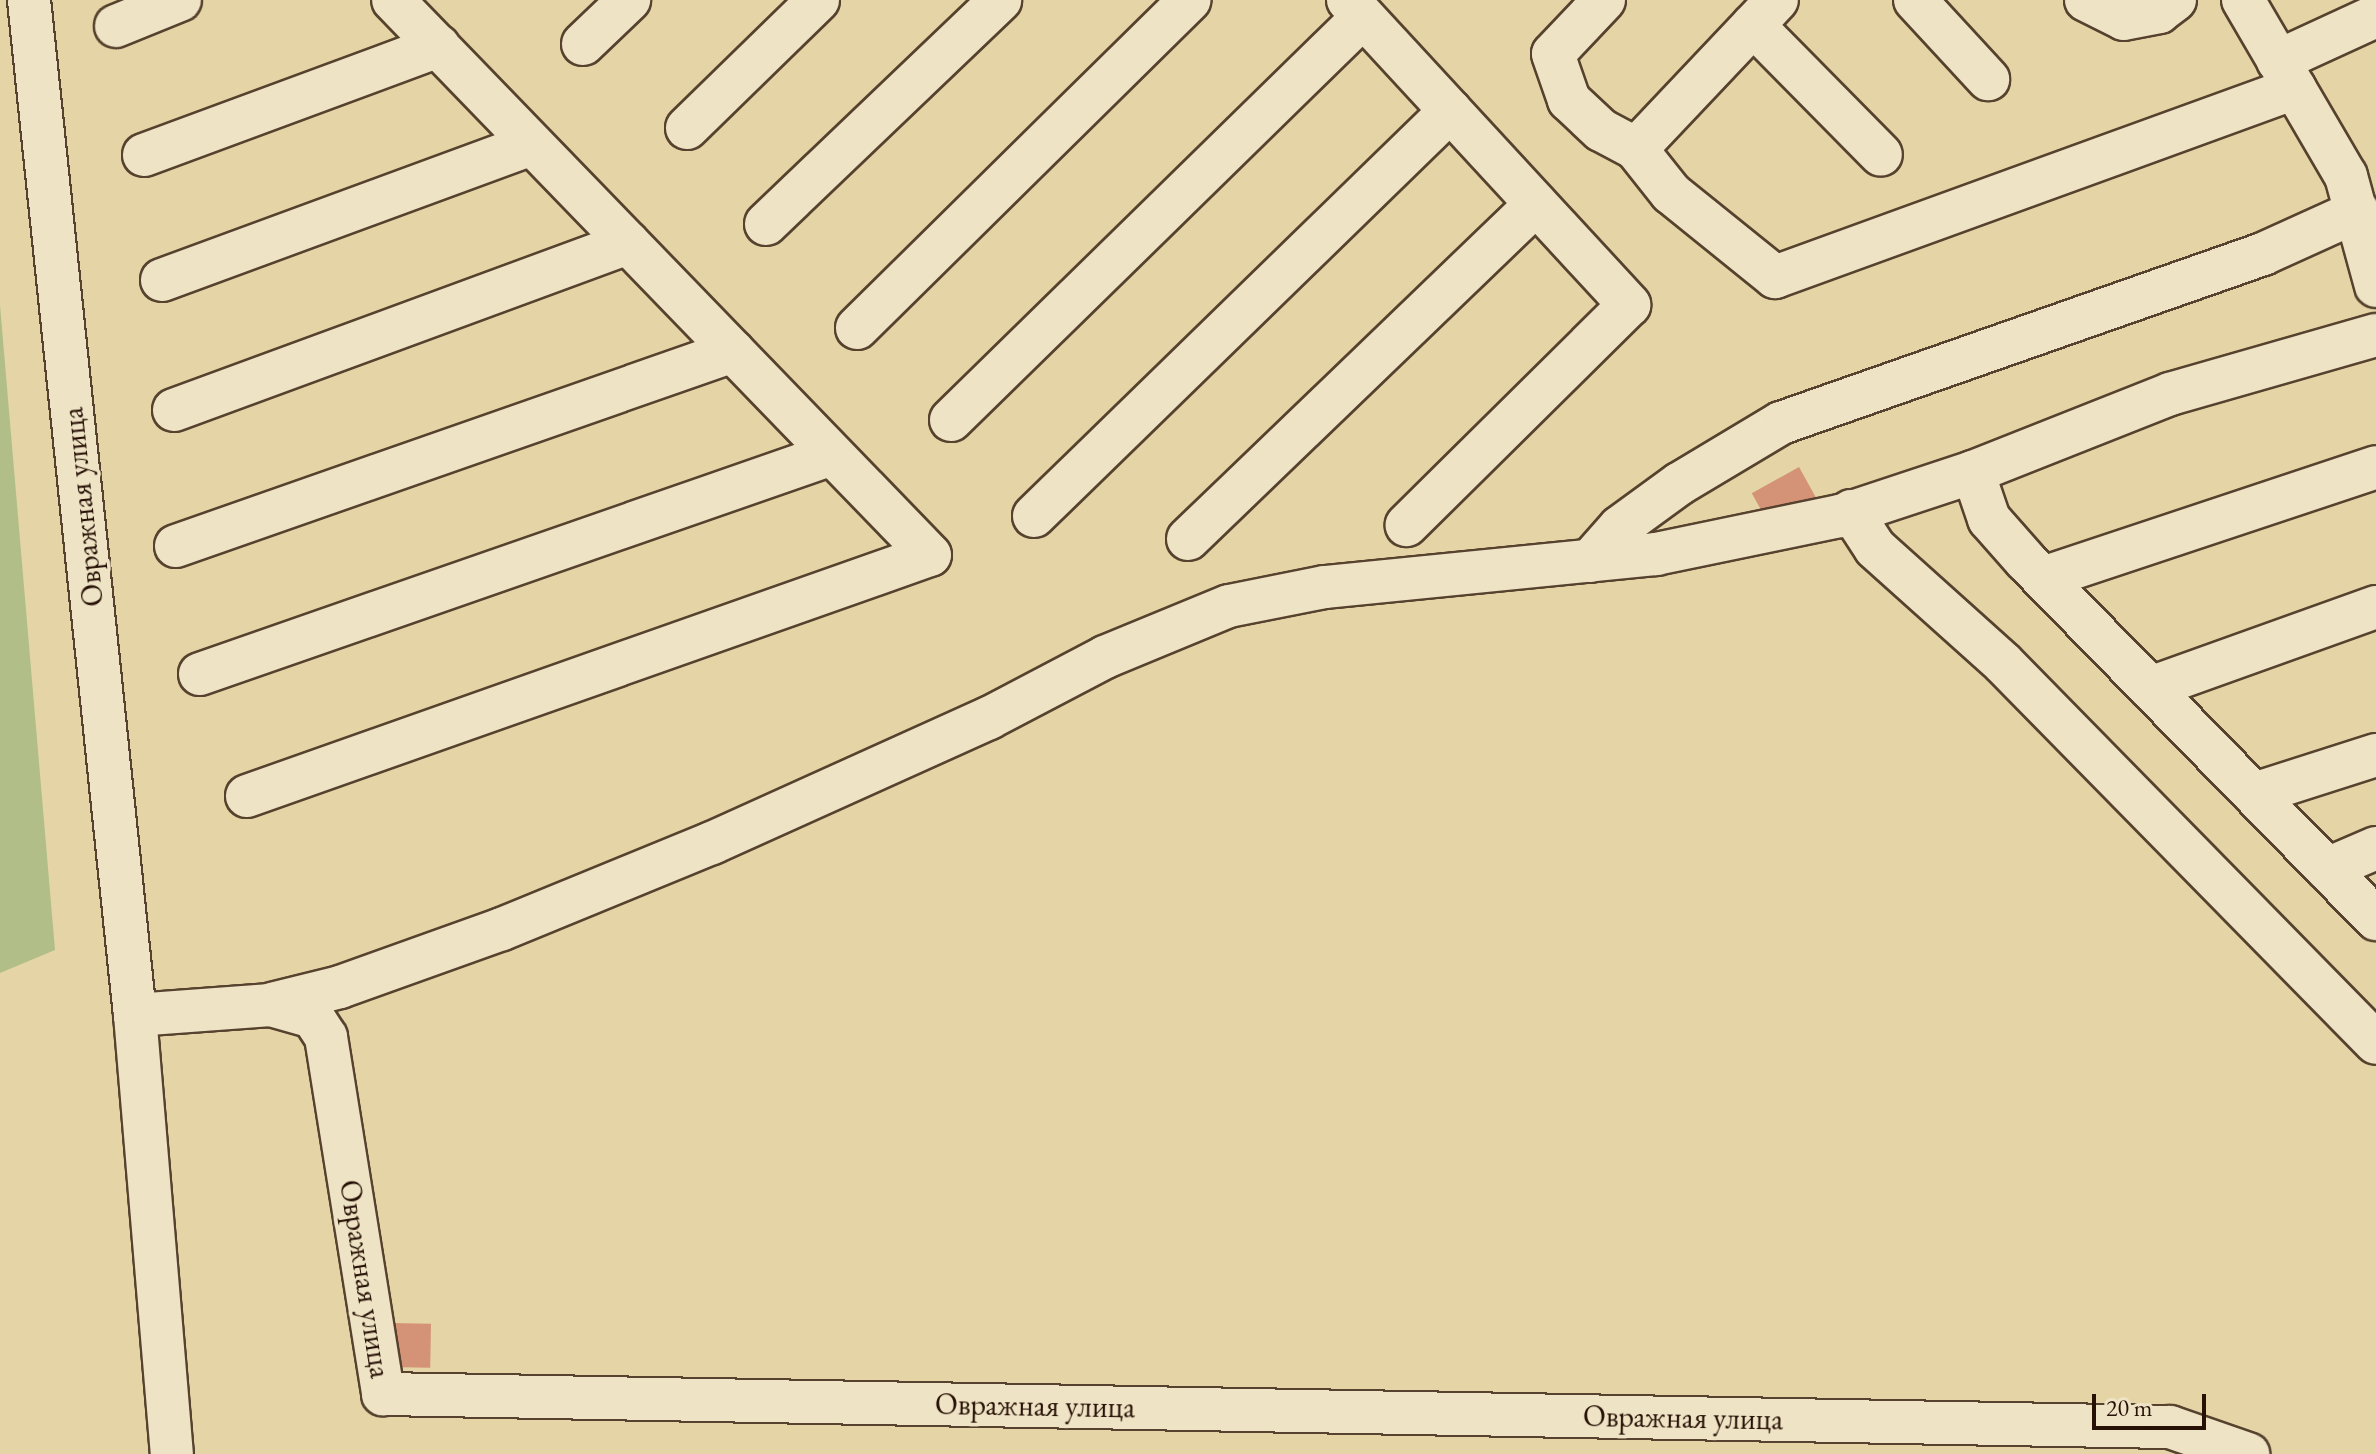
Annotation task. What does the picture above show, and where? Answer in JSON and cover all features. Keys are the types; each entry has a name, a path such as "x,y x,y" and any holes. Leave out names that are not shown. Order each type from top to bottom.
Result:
{"street":[{"name":"Овражная улица","path":"29,0 135,1015 172,1454"},
{"path":"116,26 180,0"},
{"path":"247,796 930,555 393,0"},
{"path":"583,44 629,0"},
{"path":"687,128 818,0"},
{"path":"766,224 1000,0"},
{"path":"857,328 1190,0"},
{"path":"1604,0 1553,54 1569,100 1601,130 1636,149 1671,193 1775,277 2286,74 2376,16"},
{"path":"1915,0 1988,79"},
{"path":"2086,0 2124,19 2159,12 2175,0"},
{"path":"2243,0 2286,74 2360,182 2376,286"},
{"path":"951,420 1355,8 1629,305 1407,525"},
{"path":"1636,149 1765,13 1881,155"},
{"path":"144,155 438,46"},
{"path":"1034,516 1450,111"},
{"path":"162,280 532,144"},
{"path":"1590,561 1620,527 1667,492 1781,423 2263,254 2360,182"},
{"path":"1188,539 1536,204"},
{"path":"174,410 628,243"},
{"path":"271,1005 340,987 502,929 712,843 989,718 1105,657 1229,606 1325,587 1590,561 1698,547 1851,511 1973,472 2170,394 2376,335"},
{"path":"176,546 733,351"},
{"path":"200,674 832,454"},
{"path":"2043,578 2376,467"},
{"path":"1973,472 1989,519 2376,919"},
{"path":"1851,511 1875,548 2003,663 2376,1043"},
{"path":"2150,688 2376,607"},
{"path":"2254,794 2376,755"},
{"path":"2327,869 2376,848"},
{"name":"Овражная улица","path":"135,1015 271,1005 313,1017 326,1037 383,1394 2170,1427 2248,1454"}],"green space":[{"path":"0,305 55,950 0,973"}],"building":[{"path":"1799,467 1817,500 1770,526 1752,493"},
{"path":"389,1323 431,1324 430,1368 388,1367"}]}
